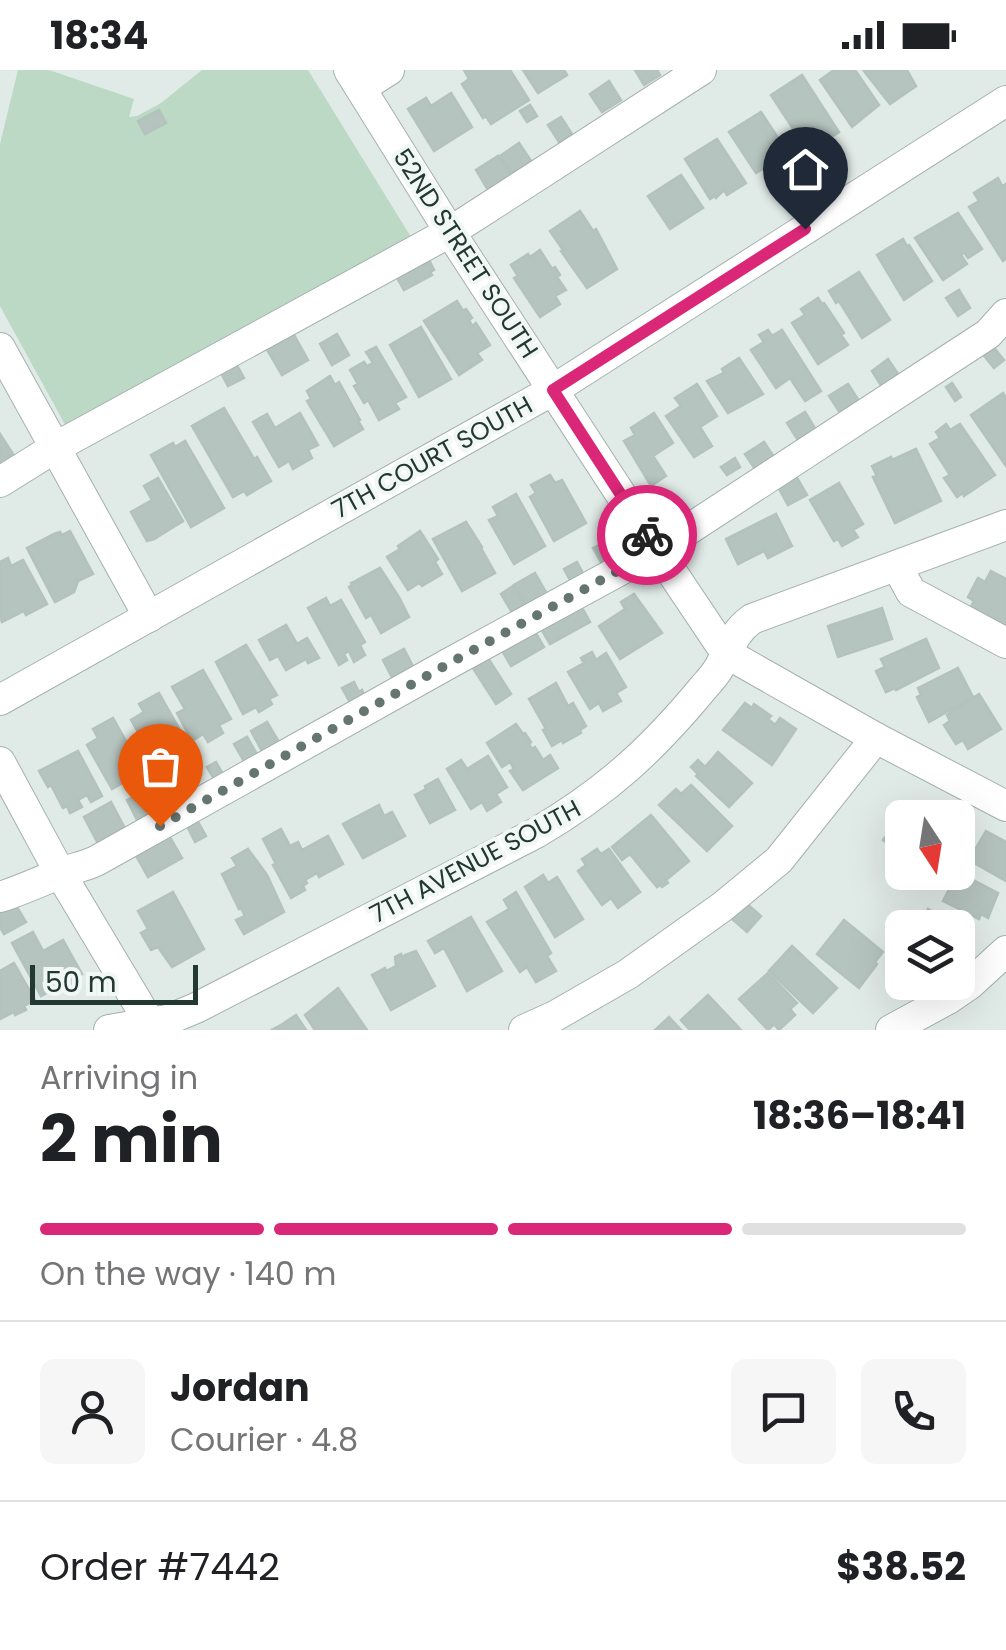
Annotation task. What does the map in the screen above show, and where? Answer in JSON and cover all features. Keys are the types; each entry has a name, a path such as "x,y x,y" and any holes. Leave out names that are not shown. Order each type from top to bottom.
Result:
{"street":[{"path":"355,79 389,70"},
{"path":"0,482 56,447 450,232 700,70"},
{"name":"52ND STREET SOUTH","path":"355,79 450,232 726,653 1006,806"},
{"name":"7TH COURT SOUTH","path":"0,700 553,390 1006,101"},
{"path":"0,897 96,861 656,550 988,334 1006,314"},
{"path":"0,348 149,616"},
{"name":"7TH AVENUE SOUTH","path":"108,1030 151,1027 196,1008 568,814 652,747 715,674 736,632 752,619 1006,525"},
{"path":"897,566 911,592 1006,643"},
{"path":"524,1030 628,974 779,860 876,738"},
{"path":"0,762 151,1027"},
{"path":"891,1030 970,984 1006,951"}],"green space":[{"path":"18,70 49,70 134,99 129,117 161,103 202,70 308,70 411,237 68,430 0,306 0,144"}],"building":[{"path":"464,70 510,70 529,100 491,124 462,84 469,79"},
{"path":"523,70 564,70 567,75 538,93"},
{"path":"635,70 657,70 660,75 644,85"},
{"path":"834,70 855,70 879,105 852,127 820,80"},
{"path":"907,70 916,86 890,104 864,71"},
{"path":"802,75 839,132 817,146 812,138 803,144 771,95"},
{"path":"609,81 621,100 602,112 590,94"},
{"path":"451,93 472,127 434,151 408,109 426,98 431,106"},
{"path":"530,105 537,116 527,122 520,111"},
{"path":"159,110 166,123 145,134 138,121"},
{"path":"761,112 788,153 756,173 729,132"},
{"path":"561,117 572,134 559,142 548,125"},
{"path":"717,139 746,183 727,195 724,190 710,199 685,159"},
{"path":"519,143 531,161 512,173 500,156"},
{"path":"498,156 511,175 488,190 476,170"},
{"path":"681,175 703,208 670,229 648,196"},
{"path":"998,178 1002,186 1006,184 1003,261 969,207 979,201 974,193"},
{"path":"580,211 593,231 596,229 617,269 587,288 550,231"},
{"path":"958,213 982,249 968,258 964,252 961,255 967,264 943,280 915,238"},
{"path":"903,239 932,281 904,300 877,255"},
{"path":"540,250 552,269 555,267 566,290 555,296 560,304 540,317 514,278 518,276 511,265"},
{"path":"420,254 426,264 430,262 432,275 404,290 392,269"},
{"path":"859,272 890,320 862,338 829,291"},
{"path":"959,290 970,308 958,316 946,298"},
{"path":"818,298 844,333 841,335 848,345 818,364 792,323 805,315 801,309"},
{"path":"457,301 490,345 477,353 482,360 459,375 424,321"},
{"path":"421,327 451,379 419,397 390,345"},
{"path":"768,330 772,336 782,330 821,391 805,401 790,378 776,388 751,350 764,342 759,335"},
{"path":"293,333 308,360 282,375 266,348"},
{"path":"337,334 349,355 332,365 320,344"},
{"path":"991,344 1004,360 994,368 981,352"},
{"path":"376,347 406,397 395,403 399,409 379,420 354,386 358,384 350,370 364,362 367,366 373,363 366,352"},
{"path":"233,358 244,378 228,386 218,367"},
{"path":"739,358 763,394 728,413 707,381 724,373 722,369"},
{"path":"888,359 905,384 887,395 872,371"},
{"path":"330,376 335,385 339,382 363,429 334,446 307,401 311,399 307,391"},
{"path":"952,383 961,397 955,401 946,387"},
{"path":"697,384 717,416 700,427 712,446 694,457 666,416 681,406 675,398"},
{"path":"848,384 863,407 844,419 829,396"},
{"path":"1003,393 1006,398 1006,466 971,415"},
{"path":"224,408 271,481 247,495 244,491 233,497 192,426"},
{"path":"805,412 816,430 799,442 787,423"},
{"path":"300,413 318,445 308,450 312,458 293,469 289,461 279,467 253,422 267,414 275,428"},
{"path":"654,413 673,443 653,456 666,476 651,486 624,441 635,435 631,428"},
{"path":"946,424 950,430 960,424 995,475 964,496 963,493 957,497 944,478 950,475 930,444 940,438 936,432"},
{"path":"0,434 13,454 0,462"},
{"path":"185,441 224,508 191,527 151,455"},
{"path":"764,442 778,463 759,475 745,454"},
{"path":"916,449 941,501 895,523 873,477 877,476 872,466"},
{"path":"735,458 740,467 727,475 721,467"},
{"path":"550,475 555,483 562,480 586,523 554,541 530,497 536,493 531,485"},
{"path":"796,476 807,495 788,505 778,487"},
{"path":"158,478 183,521 147,541 131,512 152,500 144,486"},
{"path":"839,483 863,524 853,530 858,537 842,546 838,539 834,541 810,500"},
{"path":"516,494 545,546 514,564 489,520 498,516 493,507"},
{"path":"776,514 792,546 768,558 764,551 738,564 726,539"},
{"path":"466,522 495,573 462,591 433,539"},
{"path":"70,531 93,574 78,581 74,592 55,602 27,548 54,534"},
{"path":"420,531 438,559 435,562 442,574 408,590 387,557"},
{"path":"616,535 628,555 605,569 593,548 601,544 599,540"},
{"path":"8,558 11,566 23,560 47,604 2,622 0,562"},
{"path":"577,562 585,577 572,584 564,569"},
{"path":"380,568 409,617 381,633 371,615 366,618 349,587"},
{"path":"991,571 1006,579 1006,633 968,612 974,601 968,597 978,578 985,582"},
{"path":"535,573 547,594 527,606 514,585"},
{"path":"513,586 525,607 513,614 501,594"},
{"path":"634,594 662,633 620,659 599,626 625,609 621,602"},
{"path":"326,598 330,606 341,600 365,642 360,645 365,655 354,662 349,651 344,654 347,660 339,665 308,608"},
{"path":"580,604 590,622 550,644 540,627"},
{"path":"882,608 892,639 838,657 828,626"},
{"path":"286,625 297,644 307,638 319,658 308,663 306,659 286,670 278,656 270,660 259,640"},
{"path":"534,630 544,647 511,666 501,649"},
{"path":"926,639 939,668 886,692 876,671 885,667 881,659"},
{"path":"246,645 277,695 269,699 272,704 259,712 256,707 243,714 216,662"},
{"path":"404,649 417,674 396,685 383,660"},
{"path":"592,652 596,660 606,653 626,687 616,693 621,701 603,711 599,703 590,709 568,672 584,663 581,658"},
{"path":"488,658 511,694 496,704 473,668"},
{"path":"958,668 973,697 929,722 917,697 921,695 918,688"},
{"path":"203,670 231,719 219,725 223,733 208,742 203,734 192,741 177,713 185,709 172,687"},
{"path":"354,682 364,695 352,706 342,688"},
{"path":"556,683 568,706 573,703 586,726 581,733 552,746 529,699"},
{"path":"159,693 189,746 157,764 131,720 144,712 139,704"},
{"path":"979,694 1001,729 968,749 963,740 956,744 944,725 950,721 947,715"},
{"path":"745,703 752,708 754,704 771,716 768,719 775,725 780,718 796,729 772,765 723,730"},
{"path":"113,718 143,771 112,789 87,745 98,738 93,729"},
{"path":"267,722 279,742 262,751 251,731"},
{"path":"516,724 532,749 535,747 543,760 550,755 558,768 523,790 510,771 514,769 510,762 502,767 487,743"},
{"path":"247,737 258,756 245,763 234,744"},
{"path":"78,751 102,796 91,802 87,795 78,800 82,807 70,813 39,771"},
{"path":"718,752 752,783 729,807 691,767 698,760 705,767"},
{"path":"488,756 507,787 496,794 501,802 487,811 482,802 471,809 447,769 461,760 467,769"},
{"path":"216,762 224,776 215,781 207,767"},
{"path":"438,779 455,810 430,823 415,795"},
{"path":"691,785 732,826 707,851 659,805 676,789 681,794"},
{"path":"150,788 160,807 137,820 127,800"},
{"path":"111,802 129,836 102,851 84,817"},
{"path":"379,805 384,816 392,812 405,836 363,858 343,824"},
{"path":"651,815 689,861 662,887 657,887 630,854 622,860 612,847"},
{"path":"197,820 206,836 195,842 187,826"},
{"path":"281,829 290,846 298,842 302,850 328,836 343,864 305,880 305,890 291,898 263,839"},
{"path":"986,831 1006,842 1006,881 975,863 975,850"},
{"path":"168,834 182,858 148,877 134,852"},
{"path":"248,849 267,875 284,912 244,934 236,920 245,916 222,874 237,866 232,858"},
{"path":"597,849 601,854 609,849 640,892 618,908 611,898 602,905 578,871 586,865 582,859"},
{"path":"543,875 548,883 557,877 583,919 555,937 525,887"},
{"path":"975,881 998,893 988,918 981,914 979,919 975,910 961,910 943,901 949,890 975,890"},
{"path":"173,892 204,949 172,967 158,947 151,950 141,933 148,929 138,911"},
{"path":"516,892 551,953 547,956 556,971 536,982 527,967 520,972 487,922 509,909 504,900"},
{"path":"746,903 761,916 747,932 732,919"},
{"path":"15,904 26,922 4,934 0,913"},
{"path":"471,917 502,971 467,991 444,948 435,953 428,941"},
{"path":"844,920 883,952 859,988 817,954"},
{"path":"33,932 43,951 63,940 82,974 72,980 74,983 41,996 12,943"},
{"path":"792,946 837,988 813,1013 769,971"},
{"path":"416,951 435,986 391,1010 372,975 396,966 395,957 401,954 403,958"},
{"path":"14,963 35,1000 24,1006 26,1010 0,1019 0,971"},
{"path":"768,973 797,1003 790,1009 795,1015 779,1030 774,1024 768,1030 739,999"},
{"path":"338,988 367,1030 315,1030 305,1015"},
{"path":"708,995 741,1030 690,1030 681,1020"},
{"path":"296,1015 306,1030 271,1030 281,1025"},
{"path":"669,1017 681,1030 655,1030"}],"way so far":[{"path":"160,826 656,550 647,535"}],"route":[{"path":"647,535 553,390 805,229"}]}
